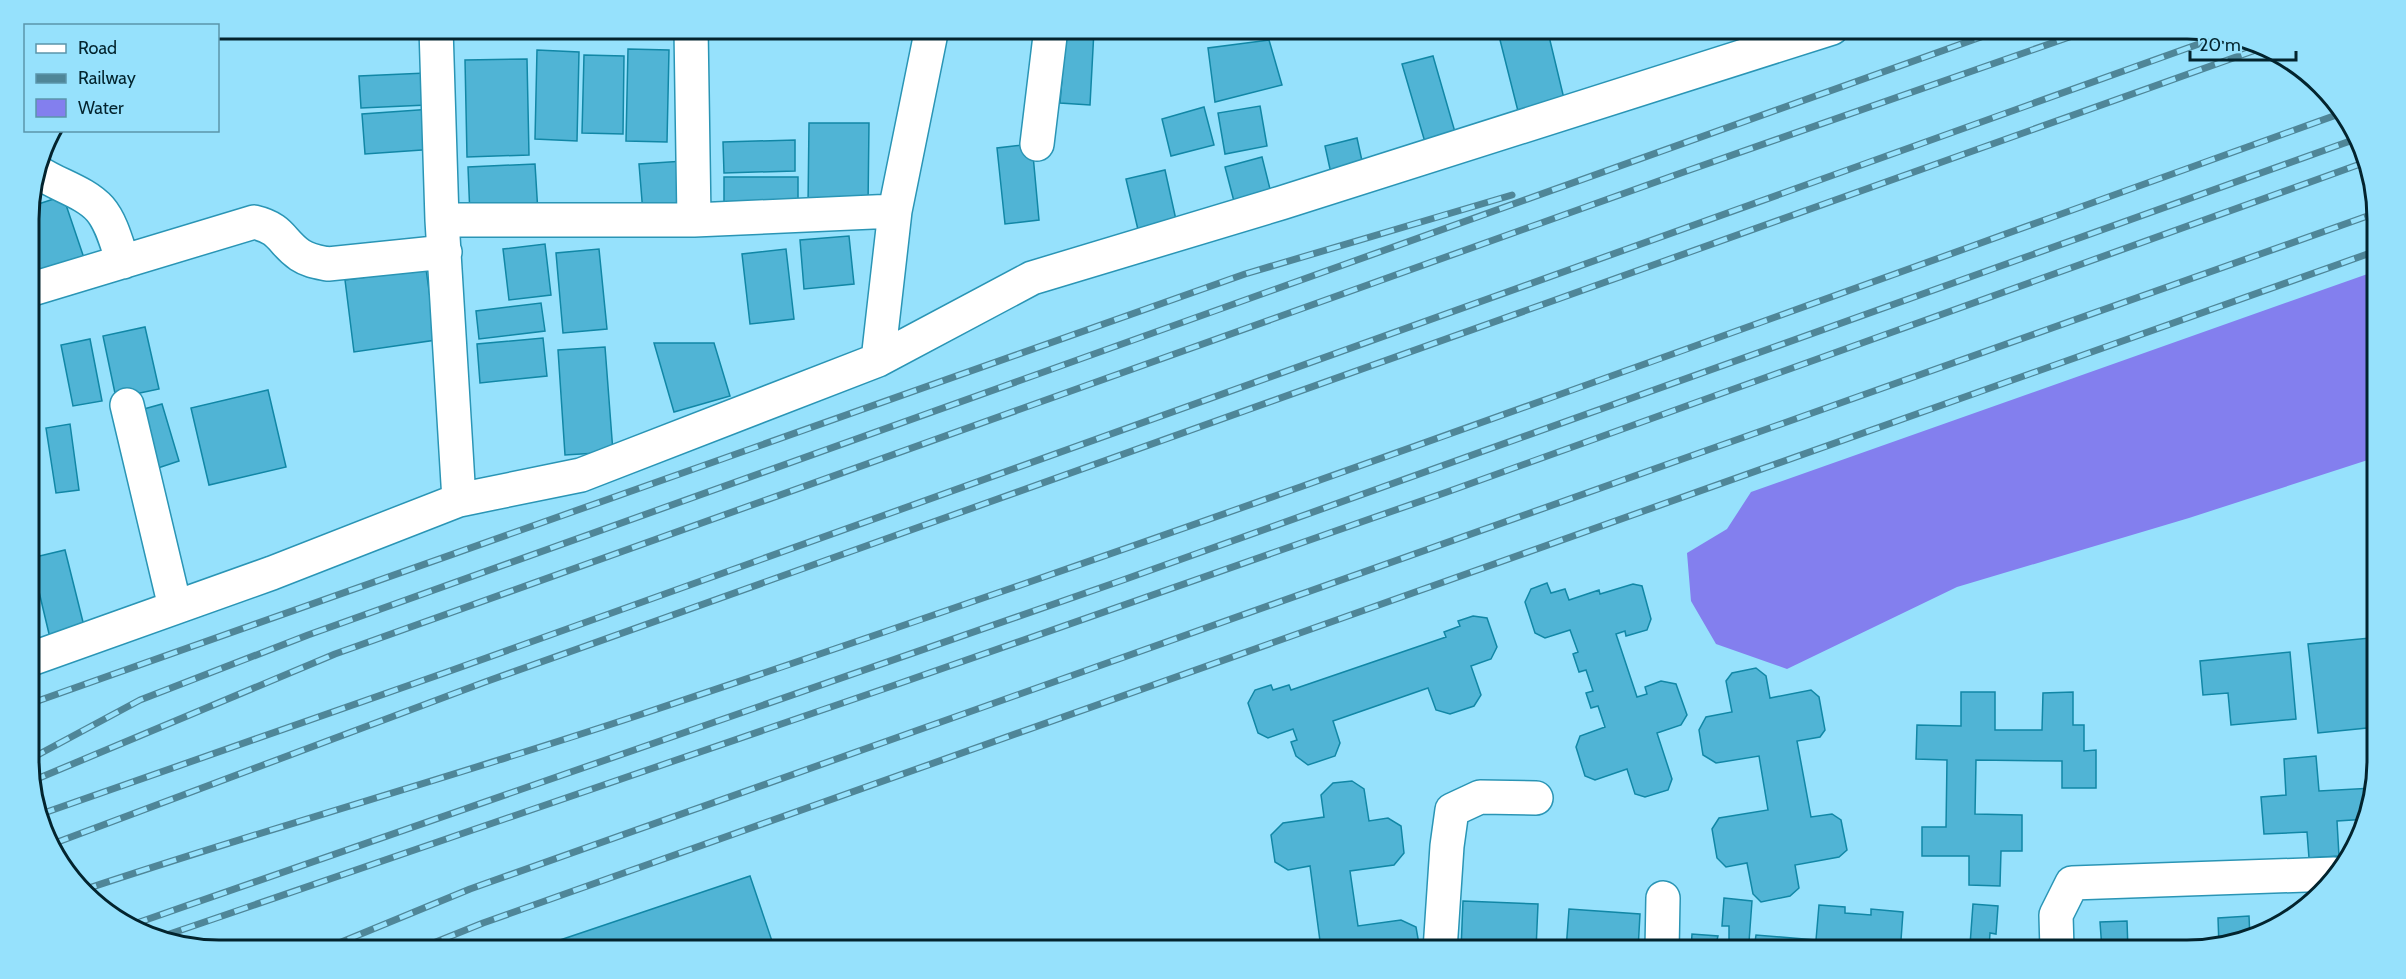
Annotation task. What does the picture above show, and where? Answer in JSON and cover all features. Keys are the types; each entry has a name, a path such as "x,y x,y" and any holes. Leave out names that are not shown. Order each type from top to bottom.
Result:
{"street":[{"path":"436,39 442,220 459,500"},
{"path":"691,39 694,220"},
{"path":"878,360 895,211 930,39"},
{"path":"1037,144 1050,39"},
{"path":"39,656 272,573 459,500 581,476 878,360 1032,278 1281,203 1797,39"},
{"path":"44,175 89,199 101,210 123,262"},
{"path":"442,220 694,220 895,211"},
{"path":"39,287 254,222 270,226 305,258 328,264 445,252"},
{"path":"127,405 175,607"},
{"path":"1441,940 1447,846 1452,810 1480,797 1536,798"},
{"path":"2057,940 2056,915 2072,883 2325,874"},
{"path":"1662,940 1663,898"}],"water":[{"path":"2367,274 2367,460 2189,518 1957,587 1787,669 1716,644 1691,601 1687,553 1727,529 1751,492"}],"building":[{"path":"1065,39 1094,39 1090,105 1060,103"},
{"path":"1500,39 1550,39 1566,107 1520,119"},
{"path":"1269,40 1282,85 1215,102 1208,48"},
{"path":"628,49 669,50 667,142 626,141"},
{"path":"537,50 579,52 577,141 535,139"},
{"path":"584,55 624,56 623,134 582,133"},
{"path":"1433,56 1457,139 1427,149 1402,64"},
{"path":"527,59 529,155 467,157 465,60"},
{"path":"426,73 427,105 361,108 359,76"},
{"path":"1260,106 1267,146 1225,154 1218,113"},
{"path":"1204,107 1214,145 1171,156 1162,119"},
{"path":"432,109 436,149 365,154 362,114"},
{"path":"809,123 869,123 868,207 808,207"},
{"path":"1357,138 1364,170 1332,178 1325,146"},
{"path":"795,140 795,171 724,173 723,142"},
{"path":"1032,144 1039,220 1005,224 997,148"},
{"path":"1262,157 1273,201 1236,209 1225,167"},
{"path":"684,161 687,211 643,213 639,164"},
{"path":"535,164 538,213 470,216 468,167"},
{"path":"1165,170 1178,229 1140,238 1126,179"},
{"path":"724,177 798,177 798,207 724,207"},
{"path":"63,196 85,261 39,276 39,204"},
{"path":"849,236 854,284 804,289 800,240"},
{"path":"545,244 551,295 509,300 503,249"},
{"path":"599,249 607,329 563,333 556,253"},
{"path":"786,249 794,319 750,324 742,254"},
{"path":"426,269 436,340 354,352 345,280"},
{"path":"541,303 545,331 479,339 476,311"},
{"path":"145,327 159,389 116,398 103,336"},
{"path":"543,338 547,376 480,383 477,344"},
{"path":"90,339 102,401 73,406 61,345"},
{"path":"654,343 714,343 730,396 674,412"},
{"path":"605,347 613,452 565,455 558,350"},
{"path":"268,390 286,467 209,485 191,408"},
{"path":"162,404 179,461 149,471 133,412"},
{"path":"70,424 79,490 56,493 46,428"},
{"path":"65,550 85,630 50,638 39,592 39,556"},
{"path":"1547,583 1551,593 1565,589 1569,600 1599,590 1600,594 1633,584 1642,586 1651,619 1647,630 1626,636 1625,631 1616,634 1637,697 1647,694 1645,687 1661,681 1676,684 1687,715 1681,725 1657,733 1672,779 1668,790 1645,797 1635,794 1627,769 1595,780 1585,776 1576,747 1580,736 1605,727 1598,706 1591,708 1586,693 1593,691 1586,670 1579,672 1573,654 1578,652 1570,630 1545,638 1535,633 1525,602 1531,589"},
{"path":"1473,616 1487,618 1497,647 1491,659 1471,666 1481,695 1474,706 1450,714 1436,710 1428,688 1333,721 1340,743 1335,756 1308,765 1296,756 1291,742 1297,740 1293,729 1268,738 1258,733 1248,703 1255,690 1271,685 1273,690 1289,685 1291,690 1446,637 1444,632 1460,626 1458,621"},
{"path":"2367,638 2367,728 2318,733 2308,644"},
{"path":"2290,652 2296,719 2231,725 2228,693 2203,695 2200,661"},
{"path":"1756,668 1766,676 1770,698 1811,690 1819,697 1825,730 1820,737 1797,741 1811,817 1832,814 1841,820 1847,850 1839,857 1795,865 1799,888 1790,896 1761,902 1753,894 1747,863 1726,867 1717,858 1712,829 1719,818 1768,810 1759,756 1716,763 1703,755 1699,730 1706,717 1732,712 1726,681 1732,673"},
{"path":"1961,692 1995,692 1995,730 2042,730 2043,693 2073,692 2073,725 2084,725 2084,751 2096,750 2096,788 2062,788 2062,761 1976,760 1975,814 2022,815 2022,851 2001,851 2000,886 1969,885 1969,856 1922,856 1922,827 1946,827 1947,760 1916,759 1917,725 1961,726"},
{"path":"2316,756 2319,791 2365,788 2356,820 2337,821 2339,856 2309,858 2307,832 2264,834 2261,797 2286,795 2284,759"},
{"path":"1352,781 1364,789 1369,821 1388,818 1401,826 1404,853 1394,865 1350,871 1358,926 1401,920 1416,927 1418,940 1320,940 1310,866 1288,870 1275,862 1271,835 1283,823 1324,817 1321,795 1333,783"},
{"path":"750,876 772,940 560,940"},
{"path":"1724,898 1752,901 1749,940 1729,940 1729,926 1722,926"},
{"path":"1463,901 1538,904 1536,940 1461,940"},
{"path":"1973,904 1998,906 1996,934 1990,933 1990,940 1970,940"},
{"path":"1819,905 1845,907 1845,913 1871,915 1871,909 1903,912 1901,940 1816,940"},
{"path":"1569,909 1640,914 1639,940 1567,940"},
{"path":"2249,916 2250,928 2219,937 2218,918"},
{"path":"2127,921 2128,940 2101,940 2100,922"},
{"path":"1692,934 1718,936 1717,940 1692,940"},
{"path":"1756,935 1816,940 1755,940"}],"railway":[{"path":"39,754 140,700 308,635 1975,39"},
{"path":"41,777 335,654 1681,173 2064,39"},
{"path":"47,812 447,672 2209,40"},
{"path":"59,842 485,682 2251,52"},
{"path":"92,887 633,717 848,645 1276,496 2334,116"},
{"path":"141,922 1123,580 2349,141"},
{"path":"172,933 895,685 1447,492 2358,165"},
{"path":"39,701 1245,274 1512,195"},
{"path":"346,940 470,889 2367,216"},
{"path":"441,940 483,923 2367,254"}]}
